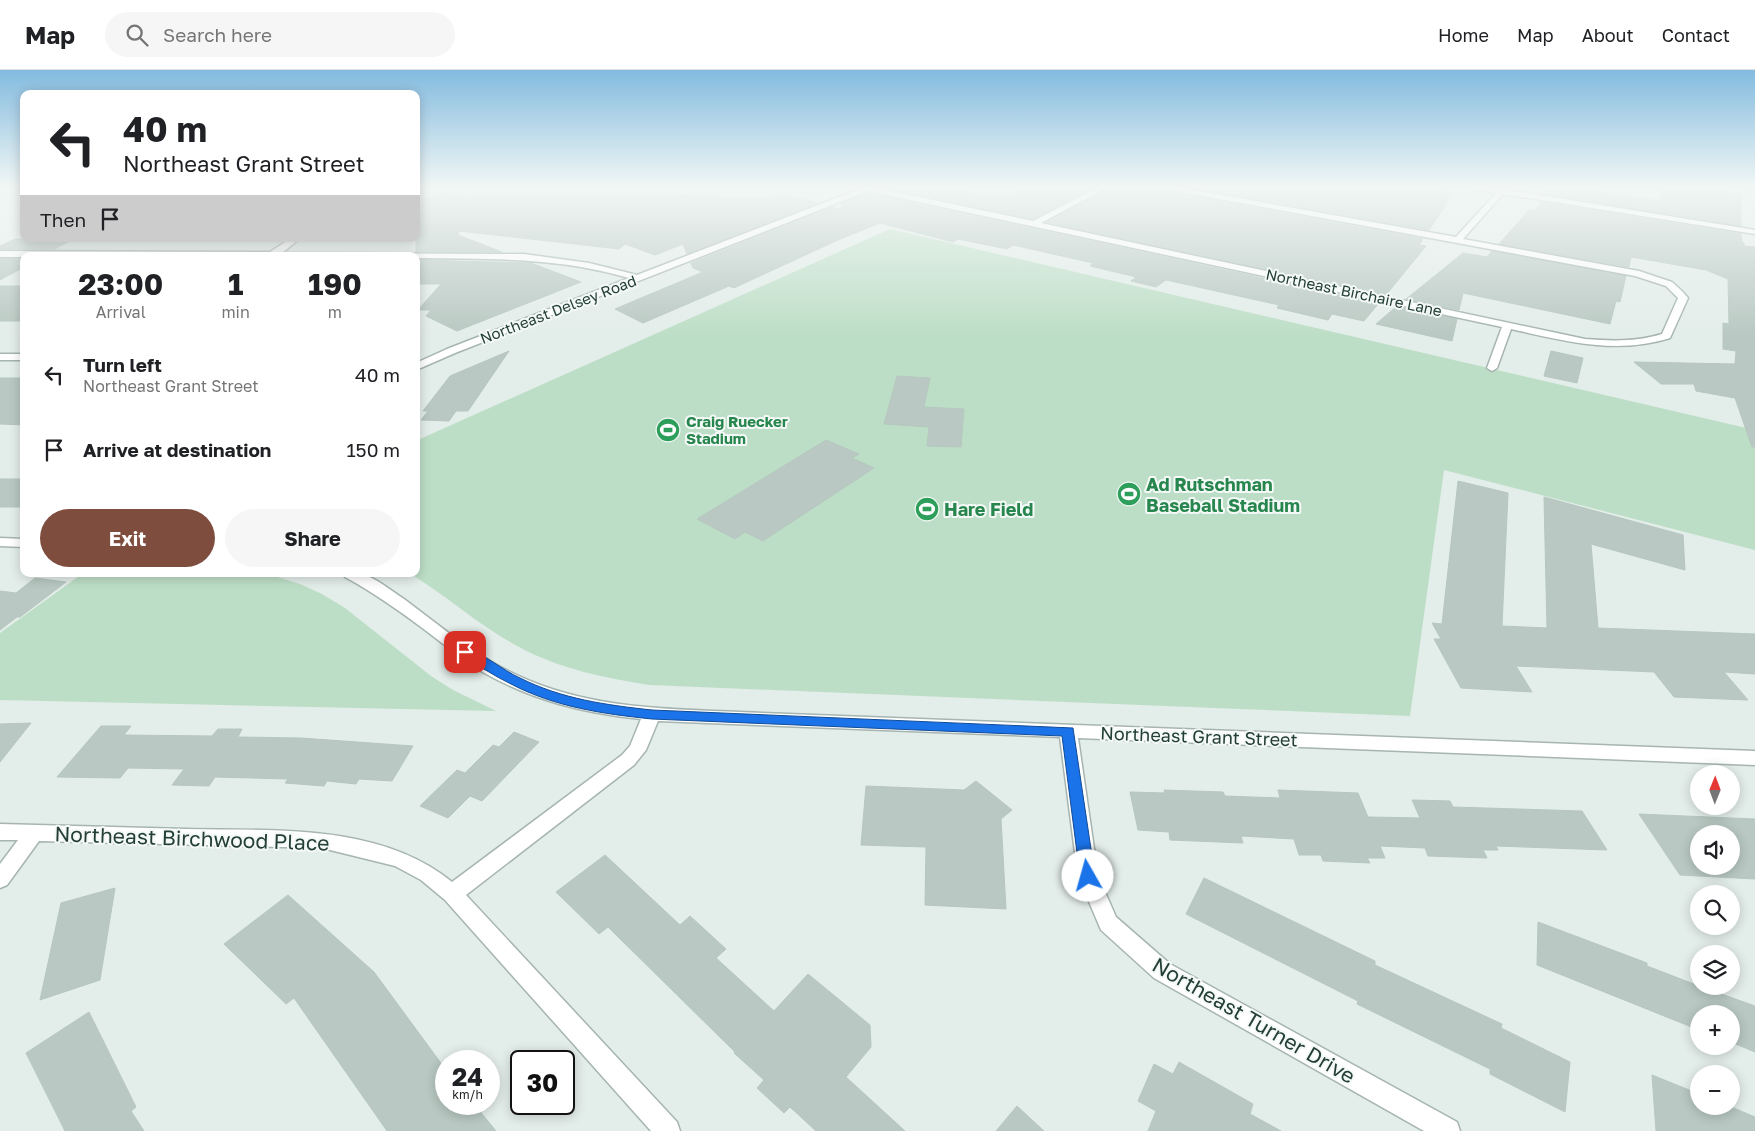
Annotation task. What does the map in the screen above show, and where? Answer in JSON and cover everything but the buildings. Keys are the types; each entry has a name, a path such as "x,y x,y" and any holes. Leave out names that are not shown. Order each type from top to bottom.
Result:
{"street":[{"name":"Northeast Delsey Road","path":"420,362 740,238"},
{"name":"Northeast Birchaire Lane","path":"1102,238 1585,342 1621,345 1647,342 1666,336 1683,298 1672,285 1636,274 1457,241"},
{"path":"1438,238 1457,241 1460,238"},
{"path":"277,252 291,242"},
{"path":"0,254 20,254"},
{"path":"420,257 532,257 596,266 637,278"},
{"path":"1492,368 1508,326"},
{"path":"0,357 20,357"},
{"path":"0,542 20,543"},
{"name":"Northeast Grant Street","path":"356,577 379,589 474,659 516,682 567,701 601,709 652,714 1755,758"},
{"path":"452,894 628,760 637,750 652,714"},
{"name":"Northeast Turner Drive","path":"1068,731 1088,876 1108,923 1162,971 1448,1131"},
{"name":"Northeast Birchwood Place","path":"0,832 322,840 400,859 428,874 452,894 668,1131"},
{"path":"0,879 36,832"}],"green space":[{"name":"Hare Field","path":"871,238 927,238 1755,430 1755,550 1444,470 1410,716 650,685 583,672 535,655 491,630 416,577 420,577 420,439"},
{"path":"78,577 278,577 322,594 345,608 431,676 453,690 496,711 0,700 0,633"}],"place":[{"name":"Craig Ruecker Stadium","path":"668,430"},
{"name":"Ad Rutschman Baseball Stadium","path":"1129,494"},
{"name":"Hare Field","path":"927,509"}],"route":[{"path":"465,652 484,665 516,682 558,699 601,709 652,714 1068,731 1088,876"}]}
